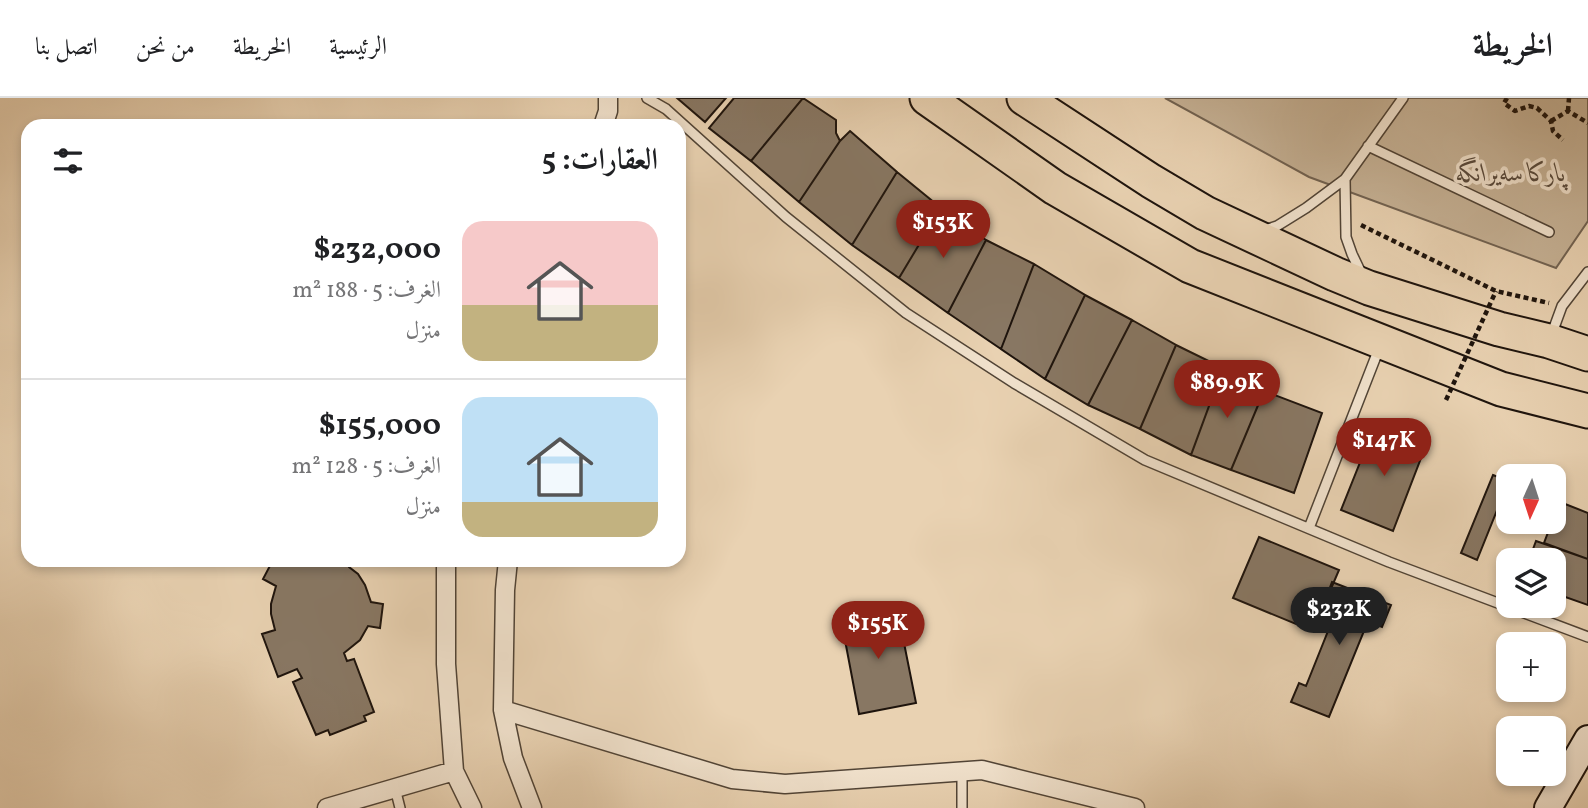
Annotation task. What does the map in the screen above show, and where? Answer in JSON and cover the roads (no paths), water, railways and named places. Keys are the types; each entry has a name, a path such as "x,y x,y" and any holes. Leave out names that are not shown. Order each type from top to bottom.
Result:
{"highway":[{"path":"927,98 1055,188 1190,266 1501,389 1588,411"},
{"path":"1024,98 1205,213 1335,274 1369,288 1588,354"},
{"path":"1549,341 1588,341"}],"street":[{"path":"605,119 608,98"},
{"path":"446,567 446,664 454,771 472,808"},
{"path":"507,567 503,710 513,758 532,808"},
{"path":"503,710 732,779 785,784 982,770 1135,808"},
{"path":"1548,808 1588,739"},
{"path":"327,808 454,771"}],"lane":[{"path":"647,98 677,119"},
{"path":"1253,234 1277,226 1345,179 1403,98"},
{"path":"686,127 786,217 906,313 1014,383 1145,460 1389,562 1588,637"},
{"path":"1368,146 1549,232"},
{"path":"1345,179 1346,237 1369,288"},
{"path":"1549,341 1562,306 1586,277"},
{"path":"1309,528 1382,341"},
{"path":"962,771 962,808"},
{"path":"395,788 400,808"}],"park label":[{"name":"پارکا سەیرانگه","path":"1511,172"}]}
